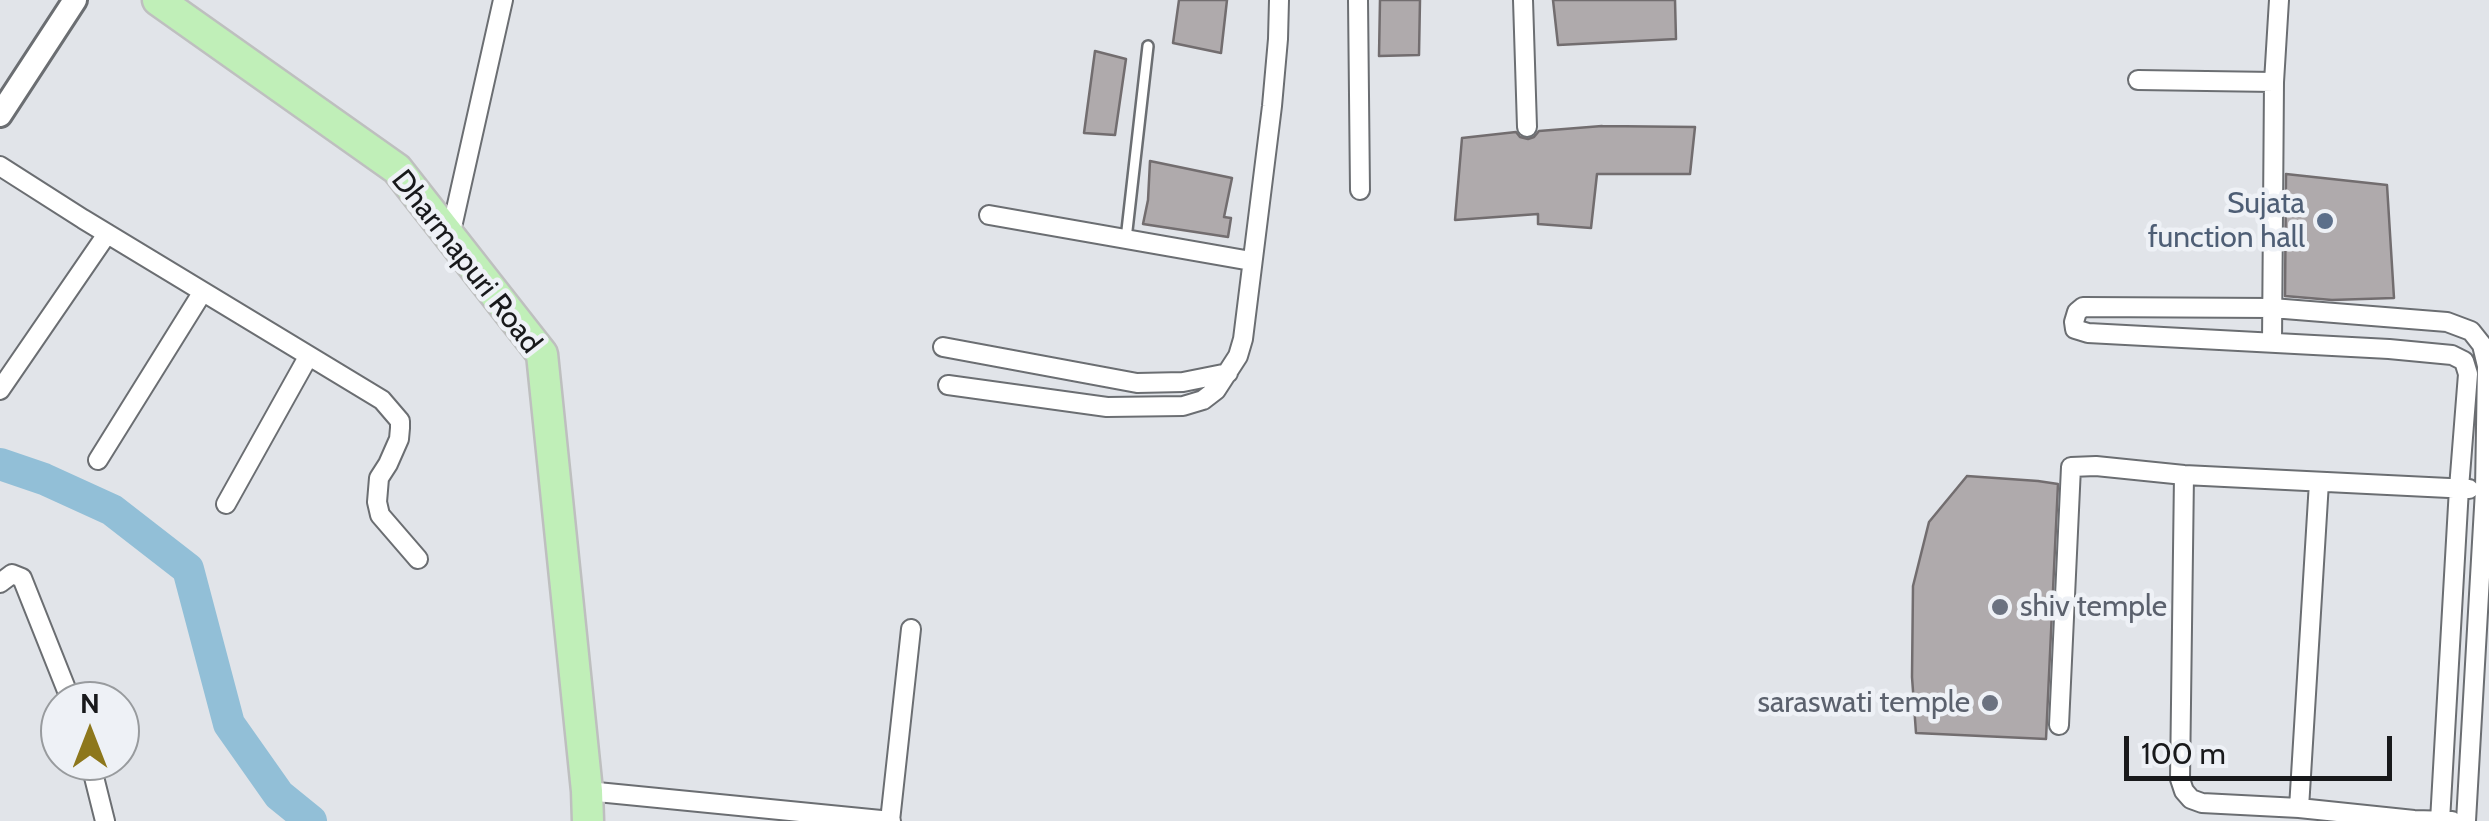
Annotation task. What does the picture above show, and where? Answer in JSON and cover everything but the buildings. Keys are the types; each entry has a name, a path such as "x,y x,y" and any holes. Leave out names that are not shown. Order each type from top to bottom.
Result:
{"main road":[{"name":"Dharmapuri Road","path":"158,0 398,169 542,354 588,806"}],"street":[{"path":"0,115 75,0"},
{"path":"450,236 504,0"},
{"path":"948,385 1106,408 1183,406 1216,390 1238,356 1243,339 1272,106 1279,0"},
{"path":"1358,0 1360,190"},
{"path":"1523,0 1527,128"},
{"path":"2272,342 2274,82 2279,0"},
{"path":"2138,80 2274,82"},
{"path":"0,166 382,400 400,421 399,438 379,478 377,502 380,515 418,559"},
{"path":"989,215 1251,261"},
{"path":"0,390 107,234"},
{"path":"98,460 202,292"},
{"path":"2184,475 2180,779 2184,791 2202,803 2440,821 2466,821 2484,585 2486,366 2482,345 2471,331 2447,322 2272,308 2092,306 2077,312 2074,322 2075,329 2088,332 2404,350 2452,355 2464,361 2468,374 2440,821"},
{"path":"943,347 1137,384 1183,382 1228,373"},
{"path":"226,504 308,358"},
{"path":"2059,725 2071,467 2485,490"},
{"path":"2299,808 2319,482"},
{"path":"0,583 12,574 22,578 63,681"},
{"path":"588,806 890,821 911,629"},
{"path":"95,781 105,821"}],"lane":[{"path":"1126,239 1148,46"}],"waterway":[{"path":"0,464 112,510 188,569 229,724 279,795 311,821"}],"place":[{"name":"Sujata function hall","path":"2325,221"},
{"name":"shiv temple","path":"2000,607"},
{"name":"saraswati temple","path":"1990,703"}]}
